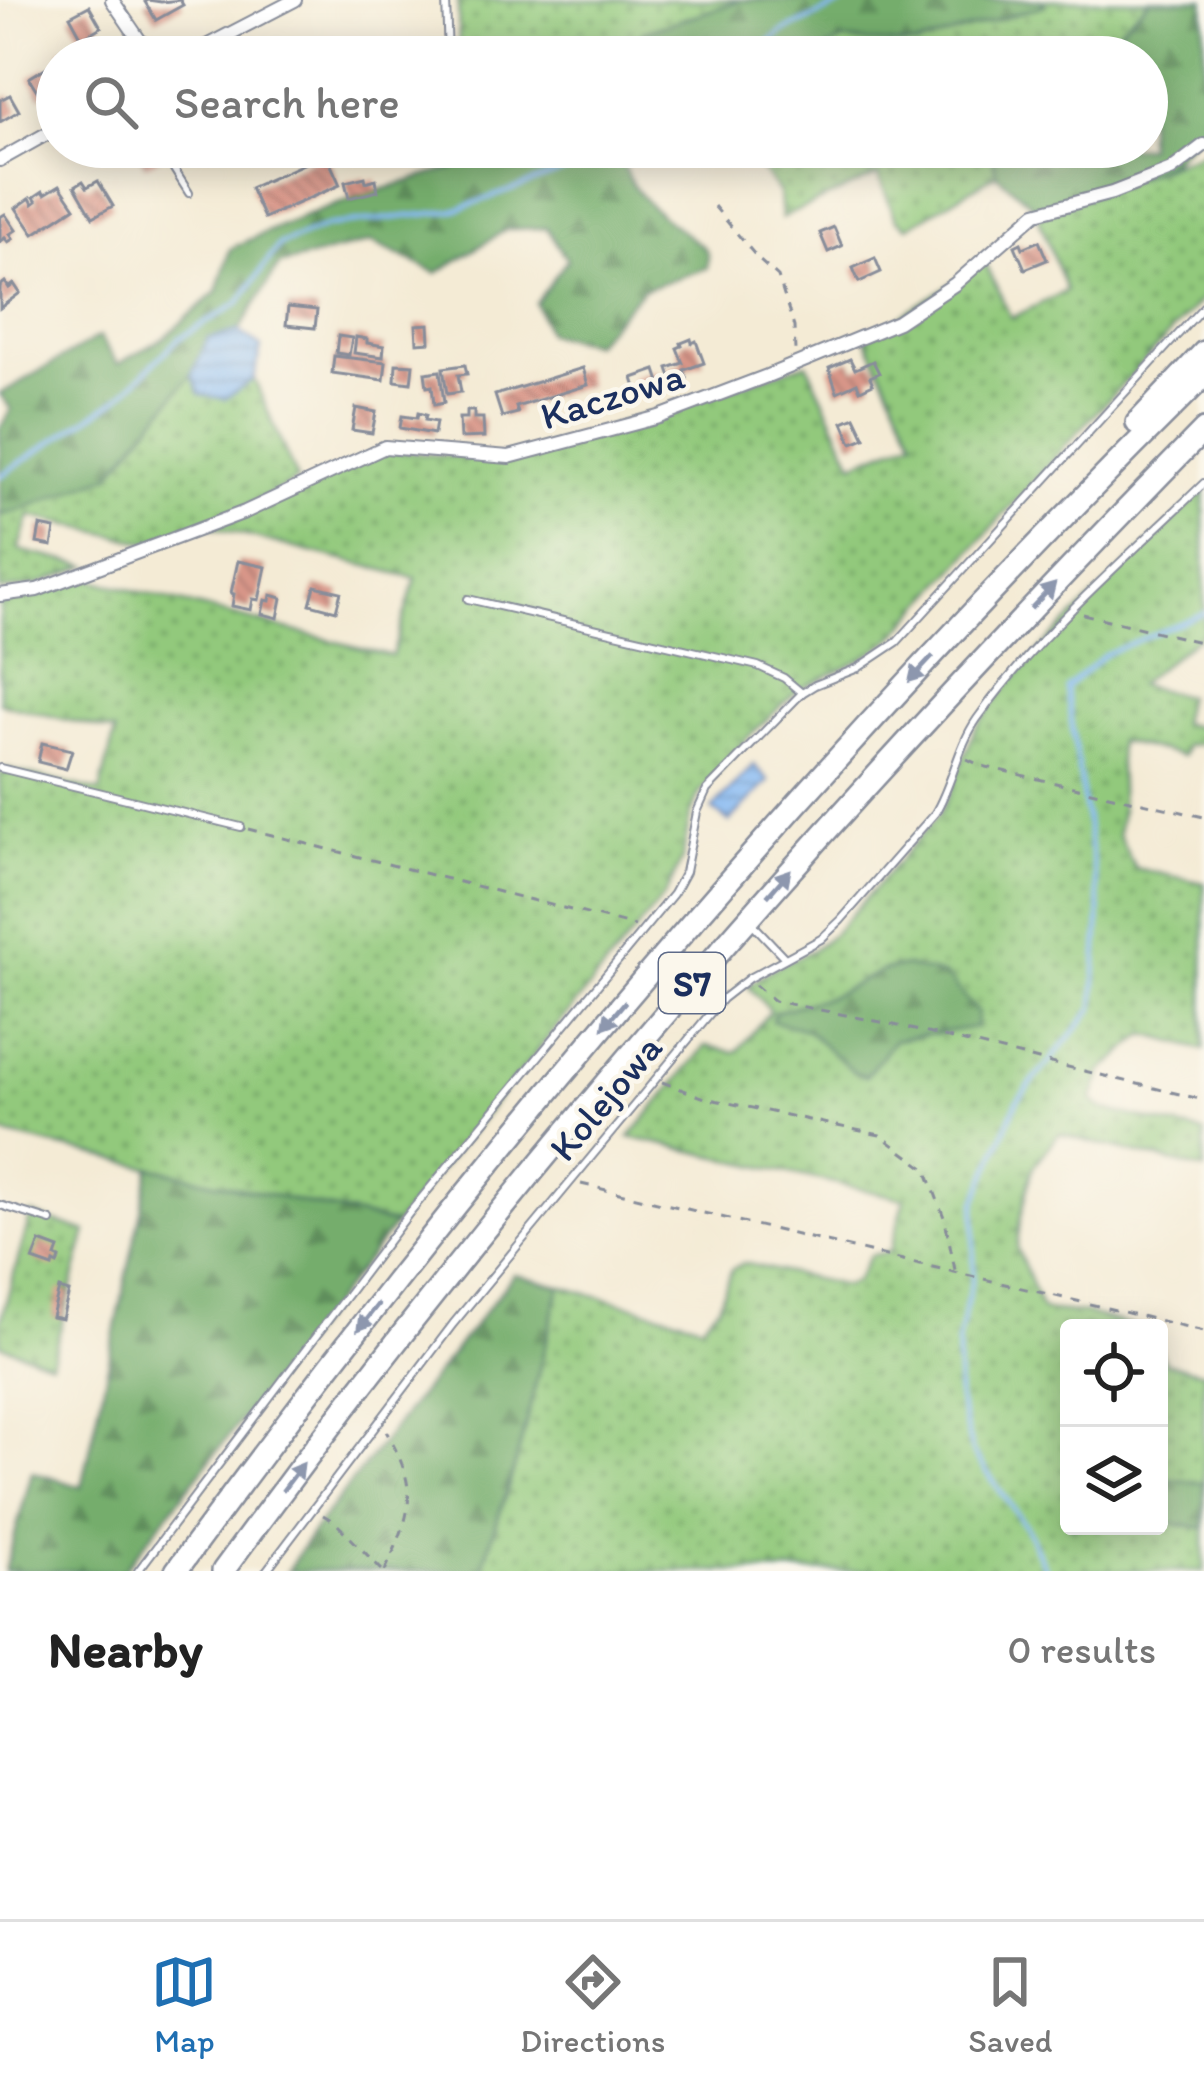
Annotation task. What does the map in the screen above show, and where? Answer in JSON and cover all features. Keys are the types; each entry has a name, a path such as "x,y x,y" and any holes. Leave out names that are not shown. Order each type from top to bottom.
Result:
{"highway":[{"path":"1030,554 1099,464 1204,352"},
{"name":"S7","path":"176,1571 364,1322 593,1040 806,795 1204,376"},
{"name":"S7","path":"223,1571 464,1258 622,1065 956,687 1204,430"}],"street":[{"path":"112,0 137,36"},
{"path":"226,36 295,0"},
{"path":"0,160 36,140"},
{"name":"Kaczowa","path":"0,595 38,590 224,520 385,447 509,457 659,417 898,322 931,302 1036,213 1112,193 1172,170 1204,145"}],"lane":[{"path":"446,0 447,36"},
{"path":"173,168 189,194"},
{"path":"138,1571 410,1212 673,894 685,872 697,812 707,790 802,693 858,668 897,642 1204,306"},
{"name":"Kolejowa","path":"266,1571 380,1419 722,999 749,977 804,950 831,930 935,813 974,723 994,698 1041,642 1204,482"},
{"path":"468,598 758,666 802,693"},
{"path":"0,767 241,827"},
{"path":"748,919 785,958"},
{"path":"0,1205 51,1221"}],"path":[{"path":"714,206 778,277 794,327 795,365"},
{"path":"1072,612 1204,643"},
{"path":"959,755 982,766 1204,817"},
{"path":"241,827 645,928"},
{"path":"749,977 774,1000 1204,1100"},
{"path":"655,1079 705,1098 880,1136 926,1169 945,1220 955,1271"},
{"path":"570,1181 1204,1331"},
{"path":"312,1509 335,1522 384,1571 410,1512 403,1469 380,1419"}],"green space":[{"path":"458,0 742,0 640,36 459,36"},
{"path":"742,0 1041,0 1045,5 947,36 640,36"},
{"path":"1041,0 1150,0 1112,36 946,36 1044,4"},
{"path":"1150,0 1204,0 1204,129 1170,162 1168,36 1112,36"},
{"path":"1204,151 1204,297 892,639 798,690 743,742 699,794 682,860 665,895 395,1224 0,1133 0,776 6,769 100,792 115,732 0,703 0,603 39,596 82,577 392,656 416,578 211,527 386,451 508,461 807,363 853,463 914,439 866,338 985,262 1011,318 1066,291 1038,216"},
{"path":"454,168 624,168 657,212 704,248 707,268 643,289 593,343 547,334 536,303 567,260 547,228 507,229 437,273 371,242 279,265 239,331 208,339 192,374 109,476 0,515 0,429 11,409 0,394 99,337 118,364 165,337 217,292 230,249 370,193"},
{"path":"760,168 995,168 996,174 908,227 896,219 878,175 781,218 779,193"},
{"path":"995,168 1156,168 1110,188 1037,209"},
{"path":"192,374 200,394 224,398 254,379 297,480 243,508 148,543 30,516 19,550 88,566 36,585 0,591 0,515 18,511"},
{"path":"1204,491 1204,632 1137,685 1186,696 1180,723 1204,729 1204,744 1186,745 1182,756 1118,741 1118,834 1135,868 1204,883 1204,1050 1145,1034 1103,1071 1092,1100 1102,1109 1204,1133 1204,1170 1059,1134 1033,1167 1017,1248 1042,1310 1107,1319 1060,1319 1060,1535 1168,1535 1168,1363 1204,1372 1204,1571 481,1571 516,1462 560,1286 702,1324 718,1306 732,1269 744,1263 845,1286 856,1281 870,1255 890,1252 905,1199 630,1137 706,1046 734,1052 770,1011 748,986 834,933 939,815 975,729 1045,644"},
{"path":"906,966 946,976 978,1013 976,1027 894,1040 866,1076 854,1072 807,1030 772,1021 775,1012"},
{"path":"150,1167 395,1224 123,1571 5,1571 32,1472 82,1487"},
{"path":"31,1214 87,1232 51,1362 0,1345 0,1323"},
{"path":"514,1274 560,1286 516,1462 481,1571 287,1571 310,1535"},
{"path":"1168,1479 1204,1483 1204,1529 1168,1523"}],"water":[{"path":"239,331 261,347 254,379 225,399 200,394 192,374 208,339"},
{"path":"754,765 769,781 729,822 712,809"}],"building":[{"path":"148,0 180,0 183,5 156,20"},
{"path":"89,6 101,27 81,36 70,16"},
{"path":"10,95 19,111 0,122 0,100"},
{"path":"295,168 332,168 340,185 264,218 250,188"},
{"path":"365,177 366,182 376,179 378,191 349,198 345,182"},
{"path":"83,181 87,187 98,181 113,206 93,217 75,186"},
{"path":"60,185 75,207 34,234 16,208 30,198 33,204 34,197"},
{"path":"5,214 16,230 10,234 13,239 0,242 0,217"},
{"path":"834,227 842,246 828,252 820,233"},
{"path":"1039,241 1047,260 1025,269 1015,246"},
{"path":"875,258 881,272 859,282 853,268"},
{"path":"5,282 9,288 14,284 20,293 0,308 0,286"},
{"path":"288,307 317,310 315,328 286,325"},
{"path":"429,324 430,342 417,343 416,325"},
{"path":"338,336 352,338 349,355 336,353"},
{"path":"356,337 384,346 383,357 354,353"},
{"path":"691,339 704,363 684,370 687,378 673,383 668,368 683,363 677,348"},
{"path":"334,356 386,362 384,380 332,373"},
{"path":"850,359 855,369 873,361 879,373 870,377 873,384 860,390 857,383 837,392 829,368"},
{"path":"396,364 413,365 411,383 395,381"},
{"path":"465,365 467,374 458,375 461,392 447,394 443,368"},
{"path":"583,368 588,385 516,407 518,413 502,417 495,395"},
{"path":"656,370 663,391 639,398 633,378"},
{"path":"440,371 444,403 434,405 425,373"},
{"path":"356,408 376,412 372,433 352,430"},
{"path":"467,411 474,411 474,418 483,418 484,437 460,438 459,418 467,418"},
{"path":"418,413 436,422 434,434 400,428 402,416 417,418"},
{"path":"855,417 865,438 852,443 843,422"},
{"path":"40,526 55,529 52,546 37,543"},
{"path":"238,561 266,567 259,600 253,599 251,610 232,606"},
{"path":"315,586 341,592 336,611 310,604"},
{"path":"271,595 282,598 278,618 262,614"},
{"path":"42,743 72,750 66,769 38,762"},
{"path":"40,1242 59,1249 58,1265 33,1260"},
{"path":"59,1289 69,1292 62,1319 52,1317"}],"waterway":[{"path":"777,36 851,0"},
{"path":"0,476 119,398 178,339 239,303 279,245 327,226 452,211 571,168"},
{"path":"1046,1571 1026,1527 972,1451 958,1398 958,1341 973,1275 976,1202 1017,1101 1094,1008 1100,909 1066,688 1105,654 1204,613"}]}
